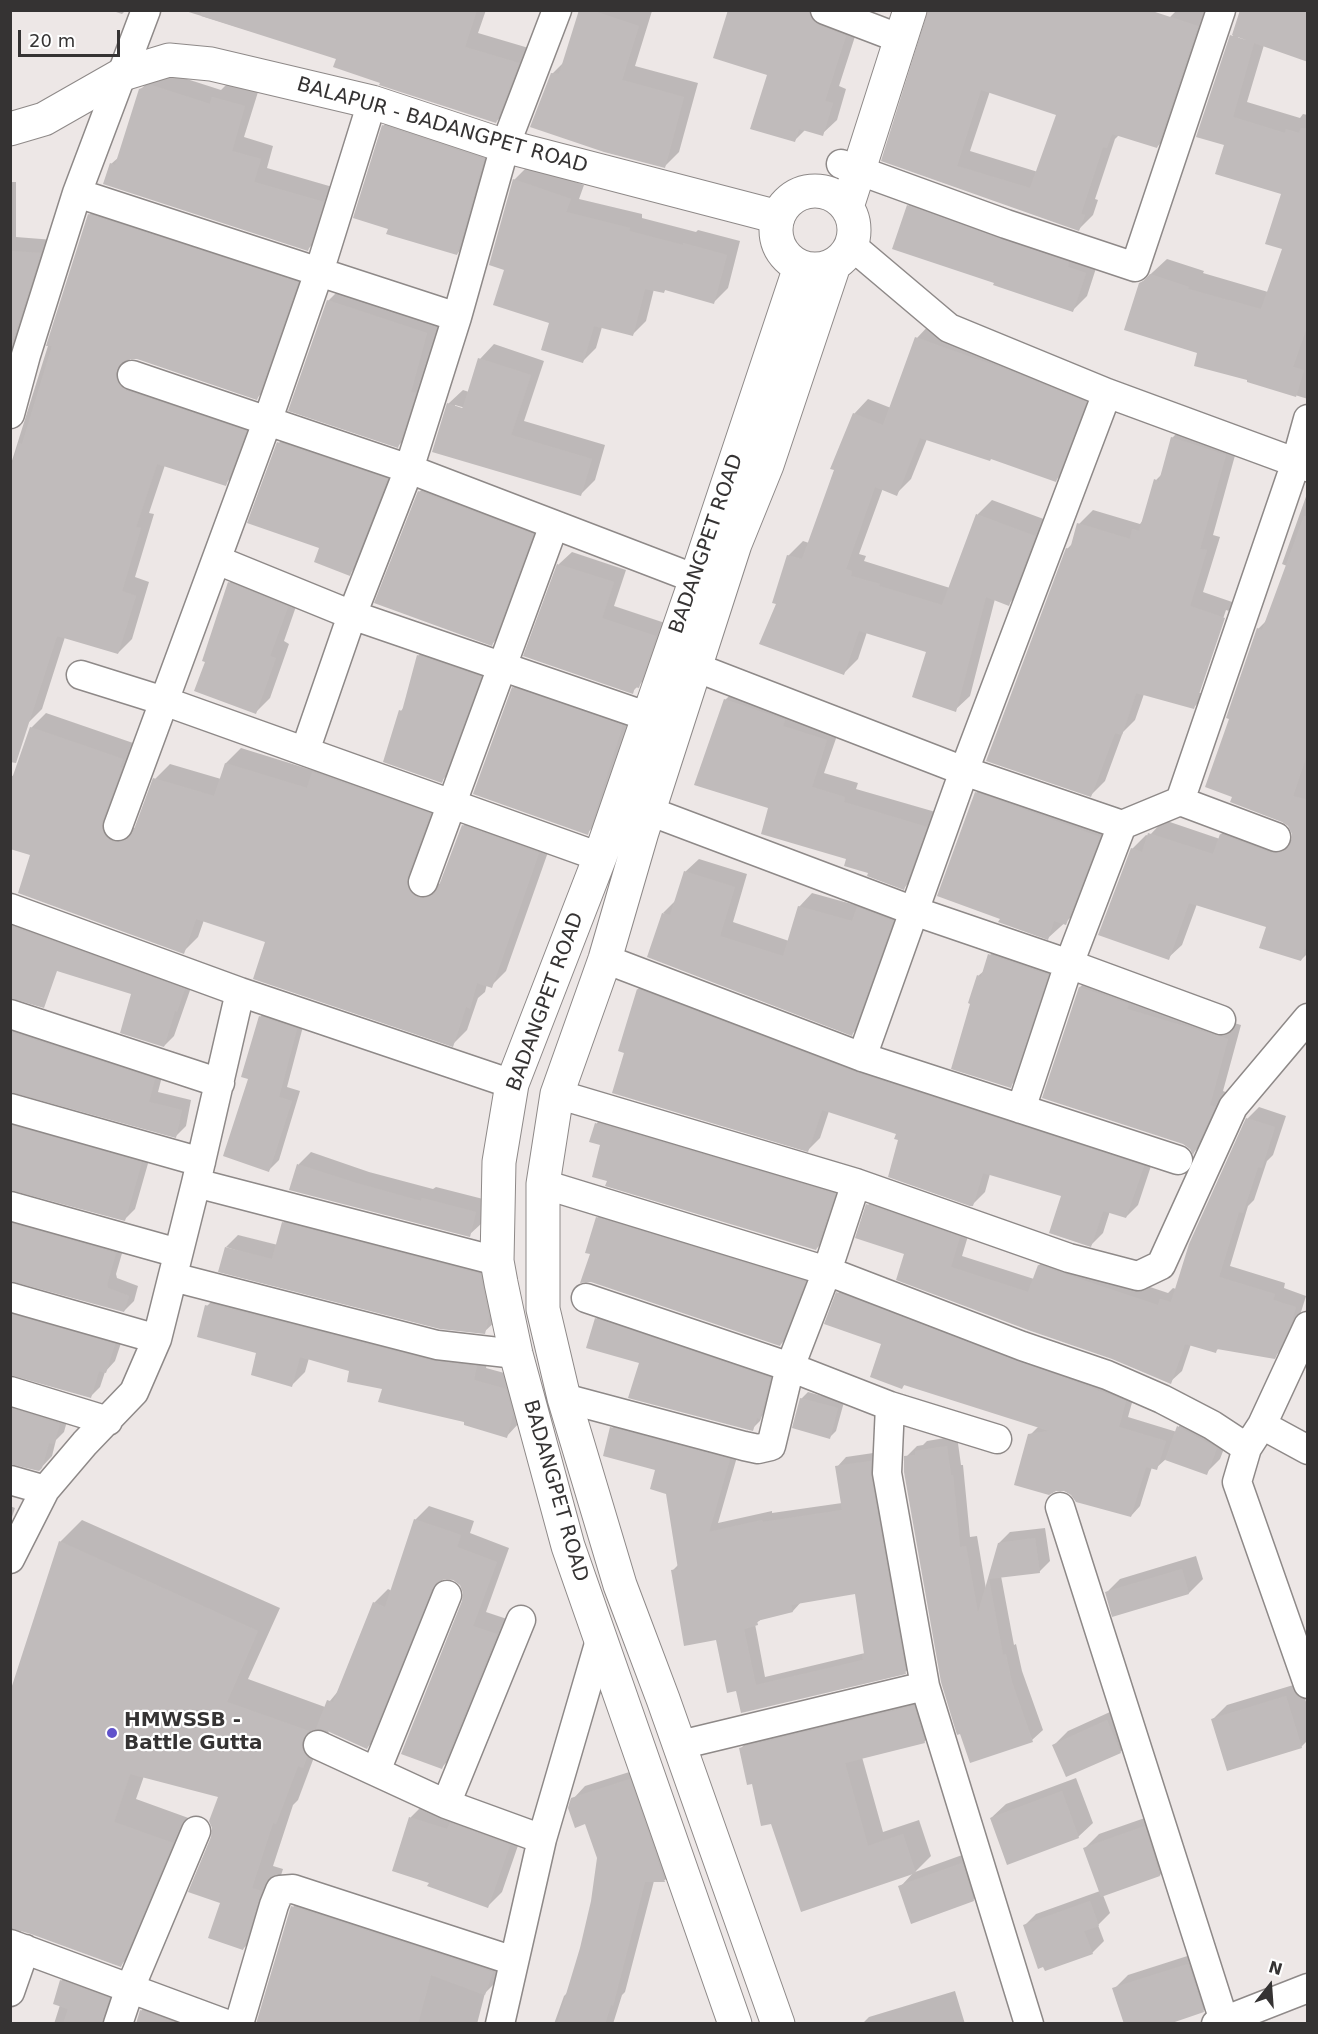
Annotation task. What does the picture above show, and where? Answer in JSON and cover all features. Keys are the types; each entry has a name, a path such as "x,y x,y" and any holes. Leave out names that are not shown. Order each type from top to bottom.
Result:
{"main road":[{"path":"843,256 823,269 811,270 800,267 782,251 777,240 778,217 784,206 794,197 805,192 818,191 839,200 897,23"},
{"name":"BALAPUR - BADANGPET ROAD","path":"10,129 44,119 123,74 169,60 211,64 372,102 505,146 778,217"},
{"name":"BADANGPET ROAD","path":"778,2024 680,1745 620,1585 564,1398 543,1309 543,1184 557,1094 605,959 649,811 735,544 767,465 843,256 855,236 852,215 839,200"},
{"name":"BADANGPET ROAD","path":"735,2024 568,1546 516,1354 497,1261 499,1162 512,1084 600,857 800,267"}],"street":[{"path":"10,414 26,355 77,193 146,10"},
{"path":"304,751 352,615 409,469 457,317 505,146 556,10"},
{"path":"825,10 897,23"},
{"path":"850,167 1006,224 1135,267 1221,10"},
{"path":"118,826 267,422 319,273 372,102"},
{"path":"77,193 457,317"},
{"path":"843,256 949,328 1107,393 1302,465"},
{"path":"132,375 409,469 696,579"},
{"path":"862,1057 964,771 1107,393"},
{"path":"1180,801 1302,465 1308,419"},
{"path":"423,882 554,525"},
{"path":"216,560 352,615 649,717"},
{"path":"695,667 964,771 1122,825 1180,801 1276,837"},
{"path":"81,675 164,701 600,857"},
{"path":"649,811 914,911 1069,964 1221,1020"},
{"path":"1021,1109 1069,964 1122,825"},
{"path":"10,908 240,992 512,1084"},
{"path":"605,959 862,1057 1178,1160"},
{"path":"10,1559 45,1490 85,1443 134,1392 157,1339 199,1173 240,992"},
{"path":"10,1014 220,1083"},
{"path":"557,1094 856,1183 1069,1258 1138,1276 1161,1265 1233,1107 1308,1018"},
{"path":"10,1108 199,1173 497,1261"},
{"path":"564,1398 744,1446 758,1449 771,1446 790,1367 827,1271 856,1183"},
{"path":"543,1184 827,1271 1022,1346 1107,1375 1162,1399 1212,1425 1247,1448"},
{"path":"10,1206 176,1265 437,1345 516,1354"},
{"path":"10,1297 157,1339"},
{"path":"586,1298 790,1367 890,1406 997,1439"},
{"path":"1308,1326 1262,1425 1247,1448 1237,1482 1308,1684"},
{"path":"10,1390 108,1421"},
{"path":"890,1406 887,1473 925,1686 1029,2024"},
{"path":"1262,1425 1308,1450"},
{"path":"10,1480 45,1490"},
{"path":"1060,1507 1221,2023 1308,1988"},
{"path":"376,1771 447,1595"},
{"path":"446,1804 521,1620"},
{"path":"500,2024 542,1839 601,1637"},
{"path":"680,1745 925,1686"},
{"path":"318,1744 446,1804 542,1839"},
{"path":"118,2024 130,1988 196,1831"},
{"path":"239,2024 280,1890 293,1888 514,1961"},
{"path":"10,1992 18,1946 226,2024"}],"building":[{"path":"202,10 477,10 465,47 519,63 496,123 379,85 380,83 333,67 336,59 201,16"},
{"path":"579,10 591,10 639,26 622,80 684,97 665,168 604,152 530,127 551,73 559,74"},
{"path":"728,10 809,10 812,20 819,25 846,36 825,101 833,103 823,136 799,129 795,142 750,129 767,75 713,58"},
{"path":"928,10 1149,10 1198,26 1157,148 1112,134 1107,148 1103,147 1081,214 1085,215 1079,231 881,161","holes":["981,90 1056,115 1030,188 957,166"]},
{"path":"1240,10 1308,10 1308,62 1254,43 1233,117 1285,133 1286,129 1299,133 1301,128 1308,129 1308,324 1293,367 1304,370 1296,397 1247,382 1247,380 1194,366 1197,353 1124,330 1139,283 1150,274 1189,287 1188,289 1261,309 1282,249 1265,244 1281,194 1215,174 1224,145 1196,137 1230,35 1246,40 1232,35"},
{"path":"151,85 210,104 212,97 245,106 232,151 261,159 254,182 324,202 308,251 103,184 110,163 115,165 139,89"},
{"path":"382,125 484,159 457,255 386,234 388,229 353,218"},
{"path":"513,179 571,199 566,212 630,228 629,231 727,255 714,304 665,290 664,293 645,289 633,336 594,326 583,363 541,350 549,323 493,305 504,270 489,265"},
{"path":"907,205 1069,262 1068,267 1086,273 1073,312 892,249"},
{"path":"88,214 298,282 257,400 137,359 122,362 117,369 116,379 127,391 246,431 226,486 157,464 136,527 141,528 122,591 136,596 118,654 57,636 16,763 10,762 10,470 19,443 22,444 52,346 46,346"},
{"path":"10,251 41,253 12,343 10,343"},
{"path":"327,300 427,333 411,392 416,393 398,448 288,411"},
{"path":"915,337 1010,371 1086,402 1056,482 991,459 990,461 920,438 897,496 875,487 846,569 852,571 851,576 880,584 879,586 942,605 976,514 1035,536 1009,606 986,597 956,712 912,697 926,652 859,631 844,675 759,644 776,604 772,603 787,555 802,559 834,470 830,469 853,413 883,425"},
{"path":"478,358 531,375 511,435 592,459 581,496 432,452 447,403 463,407"},
{"path":"1171,437 1226,455 1200,549 1207,550 1190,606 1225,618 1194,709 1136,693 1122,735 1115,733 1091,797 986,761 1066,548 1070,549 1077,523 1130,539 1132,529 1139,531 1154,479 1159,481"},
{"path":"277,442 387,479 350,576 314,562 319,548 247,523"},
{"path":"418,491 533,534 492,646 374,603"},
{"path":"1304,516 1308,516 1308,752 1293,796 1308,800 1308,940 1301,961 1259,948 1266,927 1189,903 1169,960 1098,935 1131,848 1142,852 1148,833 1213,854 1220,834 1271,853 1279,853 1287,849 1291,843 1292,834 1288,826 1282,822 1230,802 1232,797 1205,787 1257,628 1262,630"},
{"path":"557,564 614,582 602,618 656,636 639,688 635,687 633,694 523,656"},
{"path":"228,582 288,607 270,656 276,658 256,714 194,691 205,662 202,661"},
{"path":"417,655 481,677 442,783 383,762 399,710 402,711"},
{"path":"512,687 623,725 588,835 473,794"},
{"path":"724,699 785,720 783,726 827,740 812,787 845,797 844,802 927,827 904,890 867,876 868,873 844,866 846,859 761,834 768,808 694,785"},
{"path":"30,727 123,759 120,767 122,768 102,821 105,836 113,842 128,839 133,832 153,778 214,796 225,763 307,788 312,772 430,814 407,877 410,892 418,898 426,898 434,894 438,888 462,825 539,853 492,988 477,983 470,1009 466,1007 453,1047 253,979 265,942 196,919 184,954 18,893 30,855 10,849 10,784"},
{"path":"975,792 1100,837 1066,925 1054,921 1048,940 998,922 1000,919 937,896"},
{"path":"684,871 735,887 720,936 783,956 798,906 852,921 857,907 893,921 852,1036 647,957 662,913 670,915"},
{"path":"10,926 185,989 177,1012 175,1011 164,1047 120,1033 131,994 57,971 44,1008 10,998"},
{"path":"988,954 1048,975 1011,1088 951,1069 977,975 981,977"},
{"path":"1079,987 1129,1004 1127,1009 1228,1039 1210,1105 1215,1107 1193,1155 1190,1149 1183,1144 1042,1098"},
{"path":"637,989 857,1073 1144,1166 1126,1218 1103,1211 1091,1247 1049,1233 1061,1196 983,1173 973,1206 970,1206 888,1177 898,1140 894,1139 896,1134 822,1110 808,1152 612,1093 624,1053 618,1051"},
{"path":"259,1016 297,1029 279,1097 292,1101 269,1172 223,1156 248,1079 241,1077"},
{"path":"10,1032 155,1079 149,1102 182,1110 176,1138 10,1092"},
{"path":"1246,1118 1275,1127 1262,1168 1258,1167 1243,1213 1239,1212 1219,1277 1275,1294 1273,1300 1296,1307 1275,1359 1217,1349 1216,1353 1185,1344 1171,1384 1112,1359 896,1280 904,1254 855,1238 866,1204 960,1237 951,1267 1028,1292 1038,1265 1158,1305 1160,1299 1171,1302 1189,1244"},
{"path":"595,1123 835,1194 816,1250 605,1186 607,1181 592,1177 600,1145 589,1142"},
{"path":"10,1125 142,1162 125,1221 10,1190"},
{"path":"297,1164 421,1201 422,1198 476,1212 470,1237 289,1190"},
{"path":"596,1217 805,1282 780,1346 591,1282 580,1283 590,1254 585,1253"},
{"path":"282,1222 480,1274 489,1317 485,1334 440,1329 218,1272 225,1247 272,1259"},
{"path":"10,1223 116,1253 107,1285 108,1288 129,1296 124,1312 10,1281"},
{"path":"836,1292 1126,1401 1119,1427 1166,1441 1157,1470 1146,1467 1131,1517 1076,1502 1064,1491 1056,1491 1049,1495 1014,1485 1028,1434 1049,1431 904,1385 902,1389 870,1377 881,1344 824,1324"},
{"path":"210,1304 433,1361 477,1366 474,1380 506,1389 513,1415 507,1438 464,1425 464,1422 378,1402 382,1389 347,1382 349,1371 300,1357 292,1387 251,1375 256,1353 197,1337 205,1305"},
{"path":"10,1314 115,1344 106,1373 99,1371 91,1398 10,1375"},
{"path":"595,1318 770,1378 760,1419 757,1418 753,1431 628,1398 639,1363 586,1348"},
{"path":"800,1398 838,1408 830,1439 792,1428"},
{"path":"10,1408 60,1424 54,1444 49,1443 42,1468 39,1471 10,1464"},
{"path":"1177,1426 1217,1448 1207,1475 1165,1460"},
{"path":"610,1427 730,1459 709,1532 762,1520 763,1522 842,1510 835,1466 871,1461 871,1476 906,1674 741,1713 736,1691 727,1693 716,1640 684,1646 671,1570 678,1569 666,1494 650,1489 655,1470 603,1456","holes":["855,1594 864,1654 862,1655 863,1660 756,1685 744,1629 758,1625 757,1621 793,1612 791,1605"]},
{"path":"947,1446 951,1475 953,1475 960,1547 966,1546 978,1613 998,1543 1035,1538 1040,1573 989,1579 1003,1655 1006,1654 1012,1682 1033,1742 970,1763 960,1734 957,1735 941,1682 904,1472 904,1456 915,1455 915,1451"},
{"path":"414,1519 461,1535 457,1547 497,1562 473,1626 497,1634 442,1769 401,1754 462,1601 463,1593 460,1585 453,1580 445,1579 437,1582 432,1589 367,1749 325,1730 316,1729 327,1700 333,1702 373,1602 385,1607"},
{"name":"HMWSSB - Battle Gutta","path":"59,1541 258,1631 227,1702 309,1731 303,1738 302,1746 307,1757 303,1768 298,1766 276,1824 273,1823 252,1888 262,1891 243,1950 208,1938 220,1903 188,1892 211,1837 212,1828 209,1821 218,1797 130,1774 114,1822 173,1843 121,1967 10,1928 10,1692"},
{"path":"1182,1569 1189,1594 1112,1617 1105,1592"},
{"path":"1286,1696 1302,1748 1227,1771 1211,1719"},
{"path":"914,1706 925,1743 845,1763 868,1846 903,1834 916,1873 801,1912 771,1824 761,1826 752,1784 747,1785 739,1748"},
{"path":"1107,1720 1121,1753 1066,1777 1052,1745"},
{"path":"630,1779 665,1882 645,1882 613,2006 611,2005 605,2024 557,2024 580,1948 591,1901 597,1858 585,1824 575,1828 568,1808 571,1798"},
{"path":"1062,1791 1079,1838 1007,1865 990,1818"},
{"path":"409,1817 447,1829 450,1823 510,1845 488,1908 427,1886 429,1883 392,1871"},
{"path":"1145,1826 1160,1876 1101,1897 1083,1848"},
{"path":"962,1863 974,1901 911,1924 898,1886"},
{"path":"1090,1901 1099,1926 1084,1931 1093,1954 1045,1971 1043,1967 1038,1969 1023,1925"},
{"path":"291,1906 493,1972 485,1995 431,1975 418,2024 256,2024"},
{"path":"1188,1964 1204,2012 1169,2024 1124,2024 1112,1988"},
{"path":"60,1980 109,1998 102,2024 63,2024 68,2009 53,2004"},
{"path":"140,2010 174,2022 174,2024 136,2024"}],"place":[{"name":"HMWSSB - Battle Gutta","path":"112,1733"}]}
